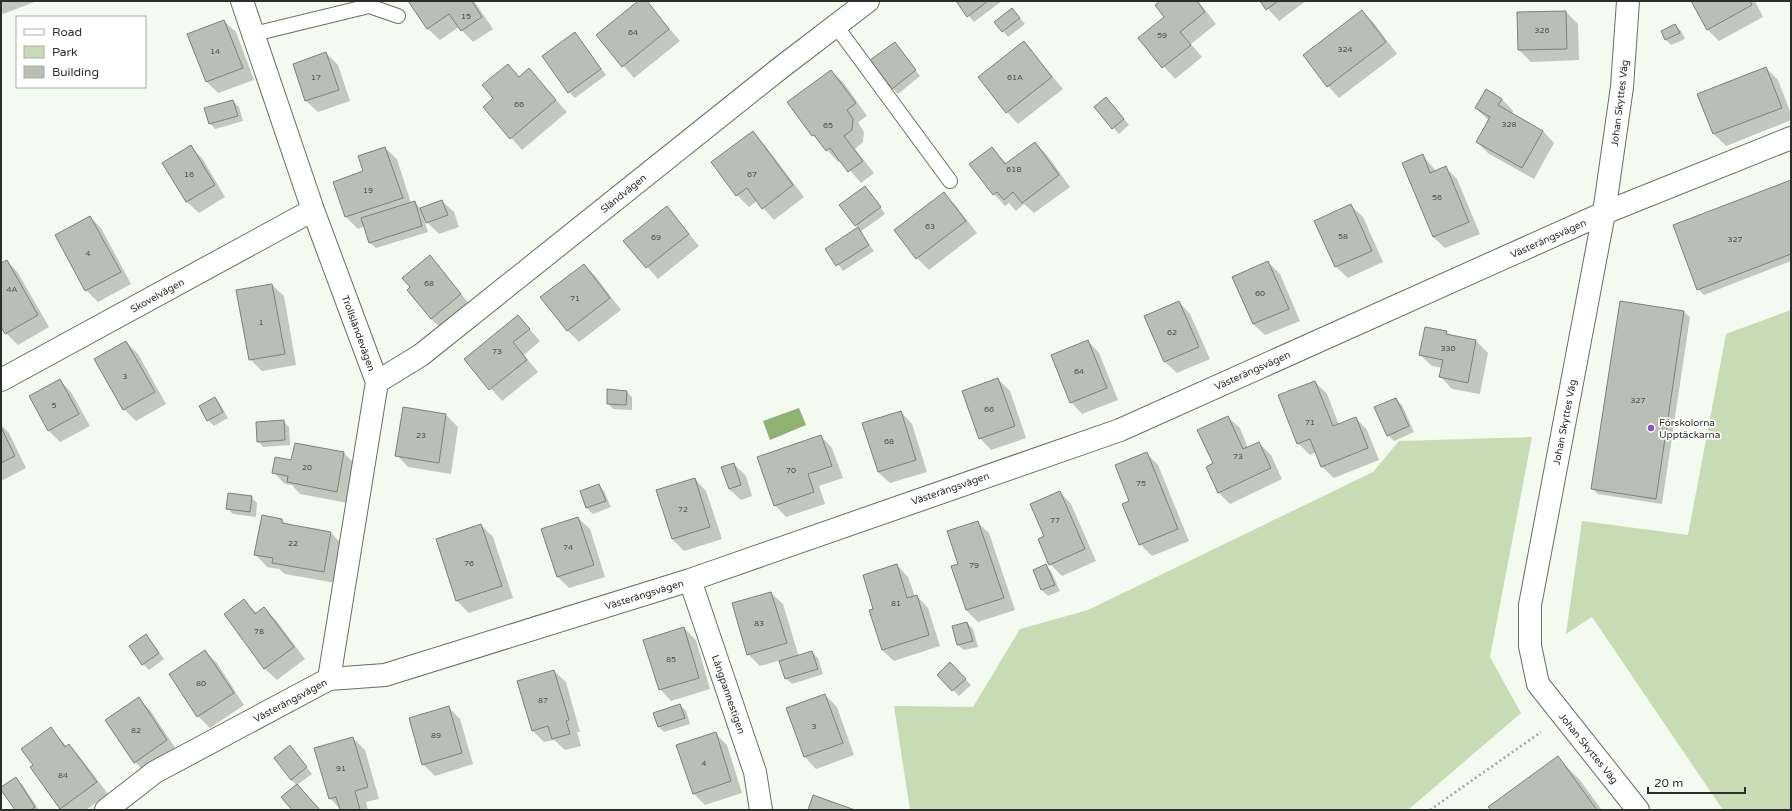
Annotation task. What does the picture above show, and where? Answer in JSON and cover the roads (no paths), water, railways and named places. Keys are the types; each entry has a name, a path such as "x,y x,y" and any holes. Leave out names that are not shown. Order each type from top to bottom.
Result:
{"street":[{"name":"Trollsländevägen","path":"242,1 313,210 377,382 329,679"},
{"name":"Sländvägen","path":"377,382 420,355 778,69 868,1"},
{"name":"Johan Skyttes Väg","path":"1628,1 1622,86 1604,213 1530,605 1530,646 1538,684 1638,810"},
{"name":"Västerängsvägen","path":"106,810 155,772 329,679 385,675 690,580 1120,430 1604,213 1791,138"},
{"name":"Skovelvägen","path":"1,380 313,210"},
{"name":"Långpannestigen","path":"690,580 755,772 761,810"}],"lane":[{"path":"254,34 369,6 398,16"},
{"path":"836,26 950,181"}],"place":[{"name":"Förskolorna Upptäckarna","path":"1651,428"}]}
